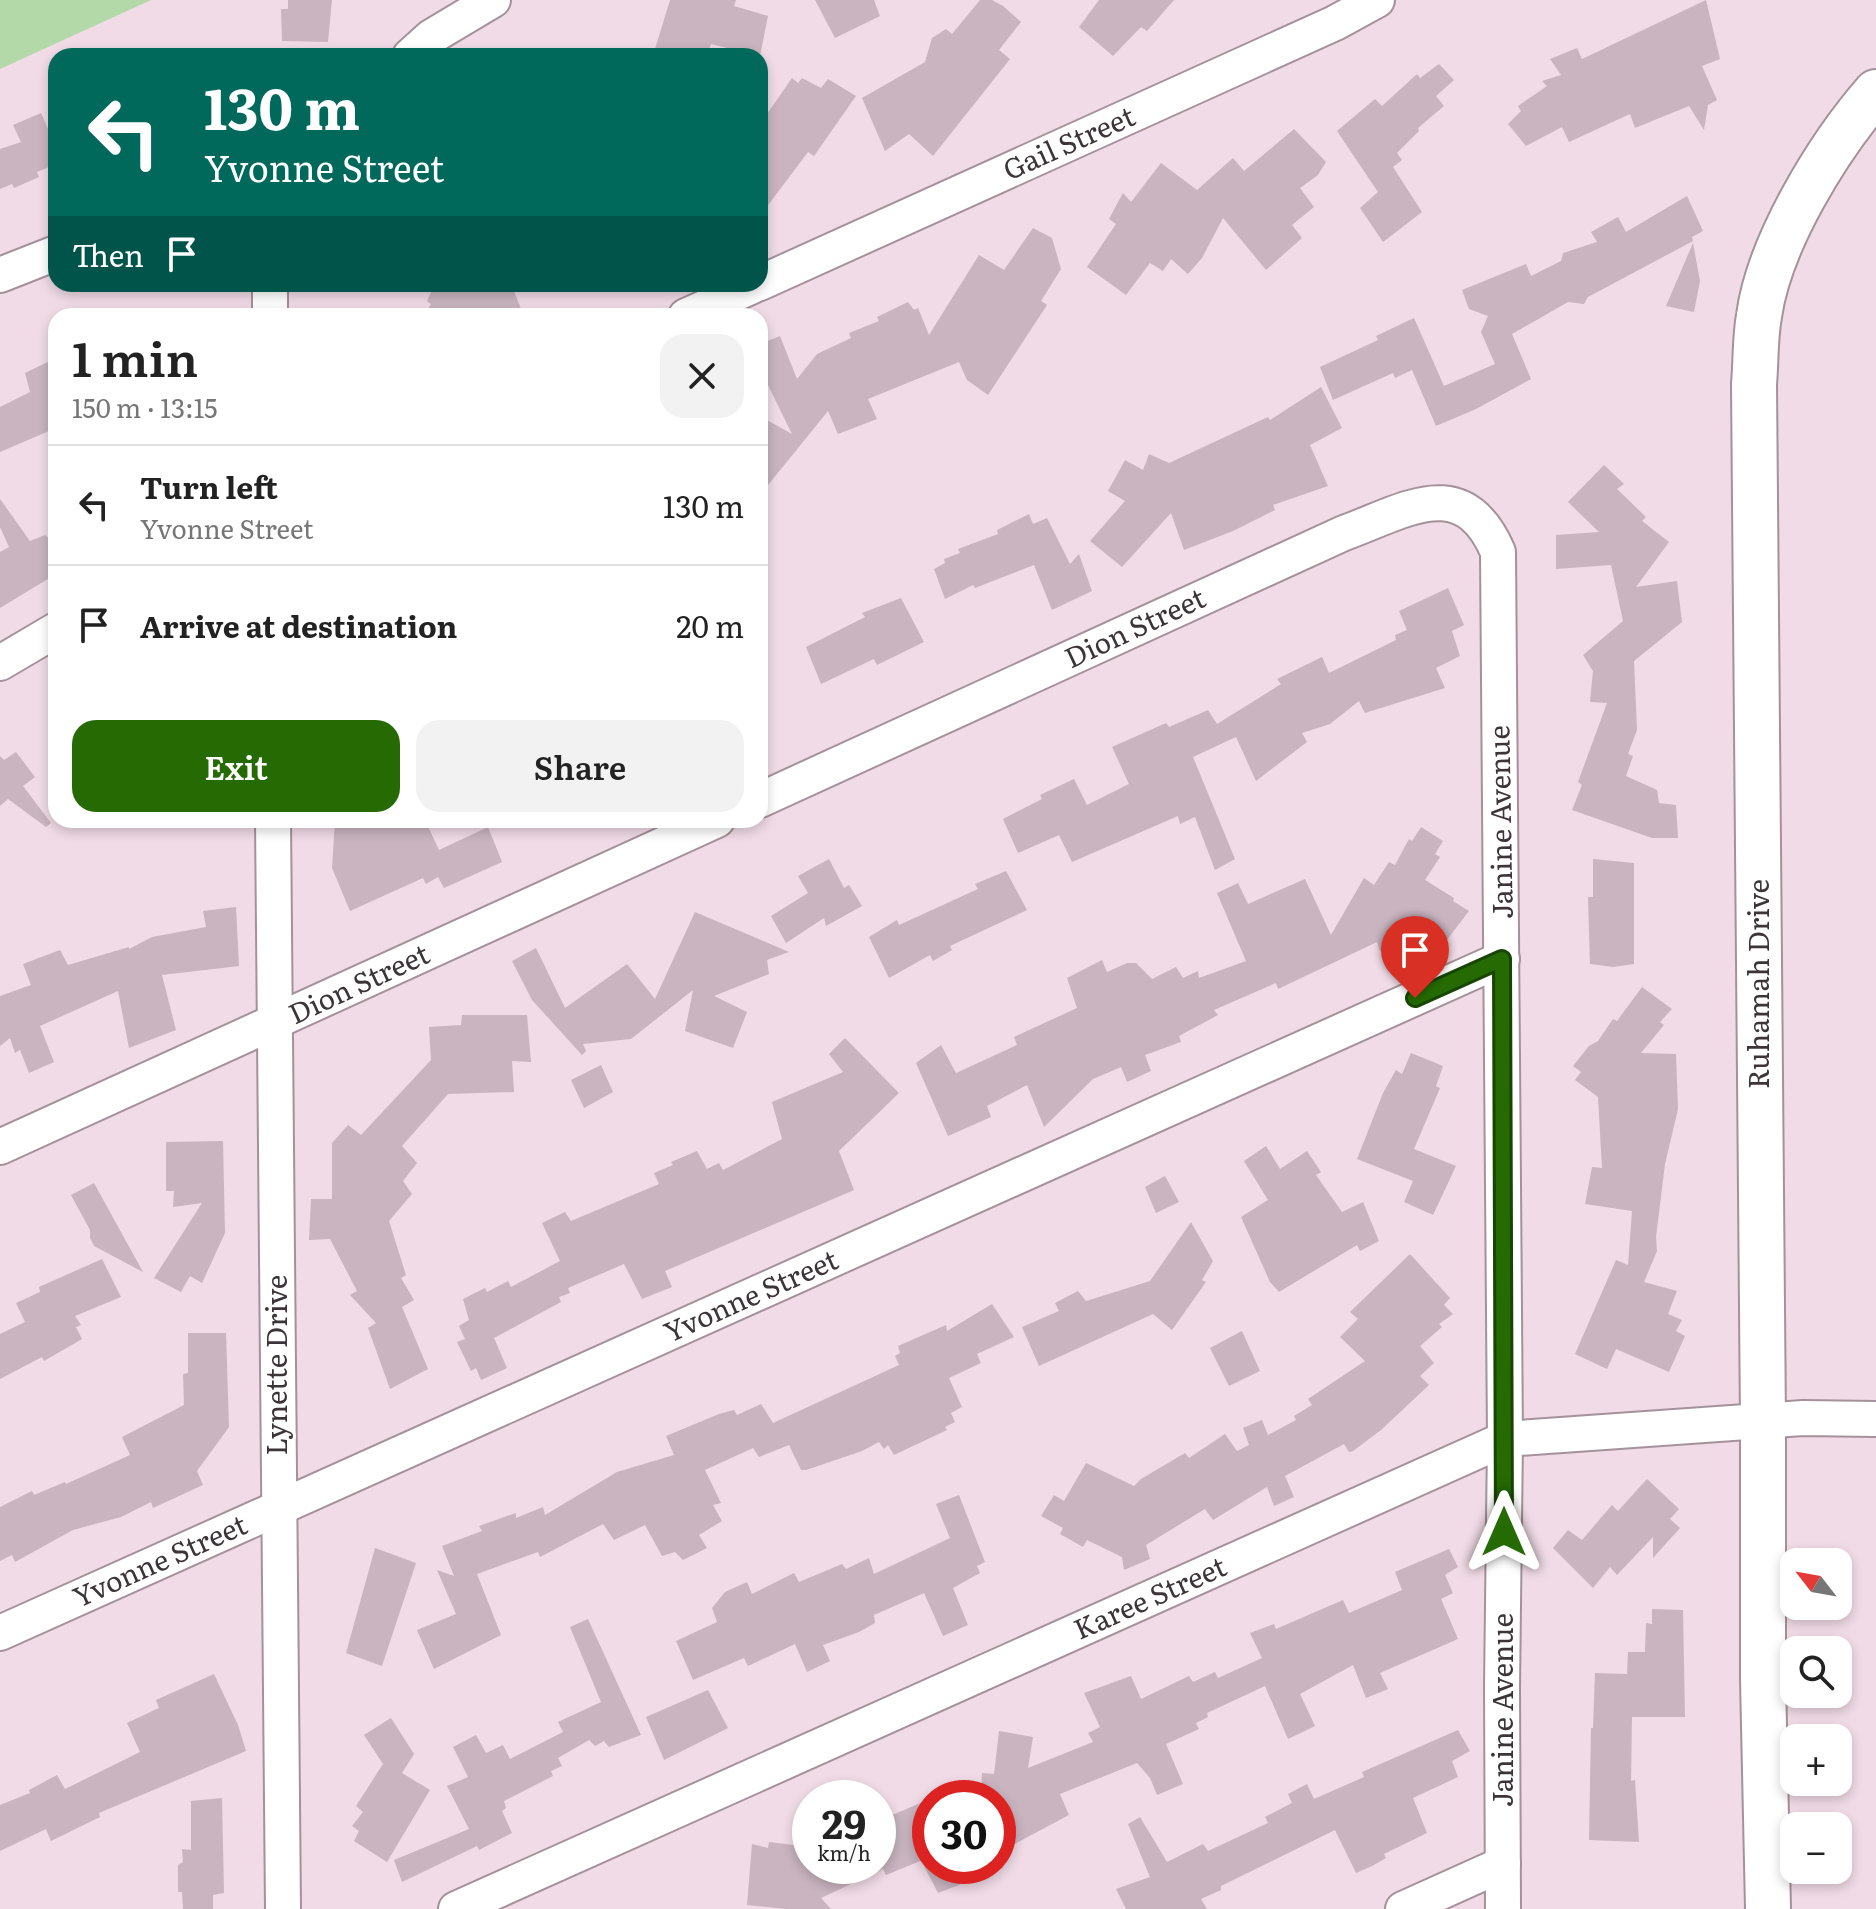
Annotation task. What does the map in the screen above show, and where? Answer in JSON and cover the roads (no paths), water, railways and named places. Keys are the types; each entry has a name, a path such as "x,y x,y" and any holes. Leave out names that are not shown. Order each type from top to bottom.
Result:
{"street":[{"path":"419,48 431,37 493,0"},
{"name":"Gail Street","path":"768,278 1335,23 1377,0"},
{"name":"Ruhamah Drive","path":"1768,1909 1763,1679 1754,384 1759,314 1772,263 1795,211 1876,92"},
{"path":"0,275 48,256"},
{"name":"Gail Street","path":"703,308 738,292"},
{"name":"Dion Street","path":"768,796 1344,533 1425,504 1444,501 1477,516 1489,531 1498,552"},
{"name":"Janine Avenue","path":"1498,552 1505,1439 1503,1909"},
{"path":"0,663 48,635"},
{"name":"Lynette Drive","path":"273,828 283,1909"},
{"name":"Dion Street","path":"0,1147 700,828"},
{"name":"Yvonne Street","path":"0,1633 1502,959"},
{"name":"Karee Street","path":"456,1909 1505,1439 1803,1418 1876,1419"},
{"path":"1403,1909 1503,1864"}]}
